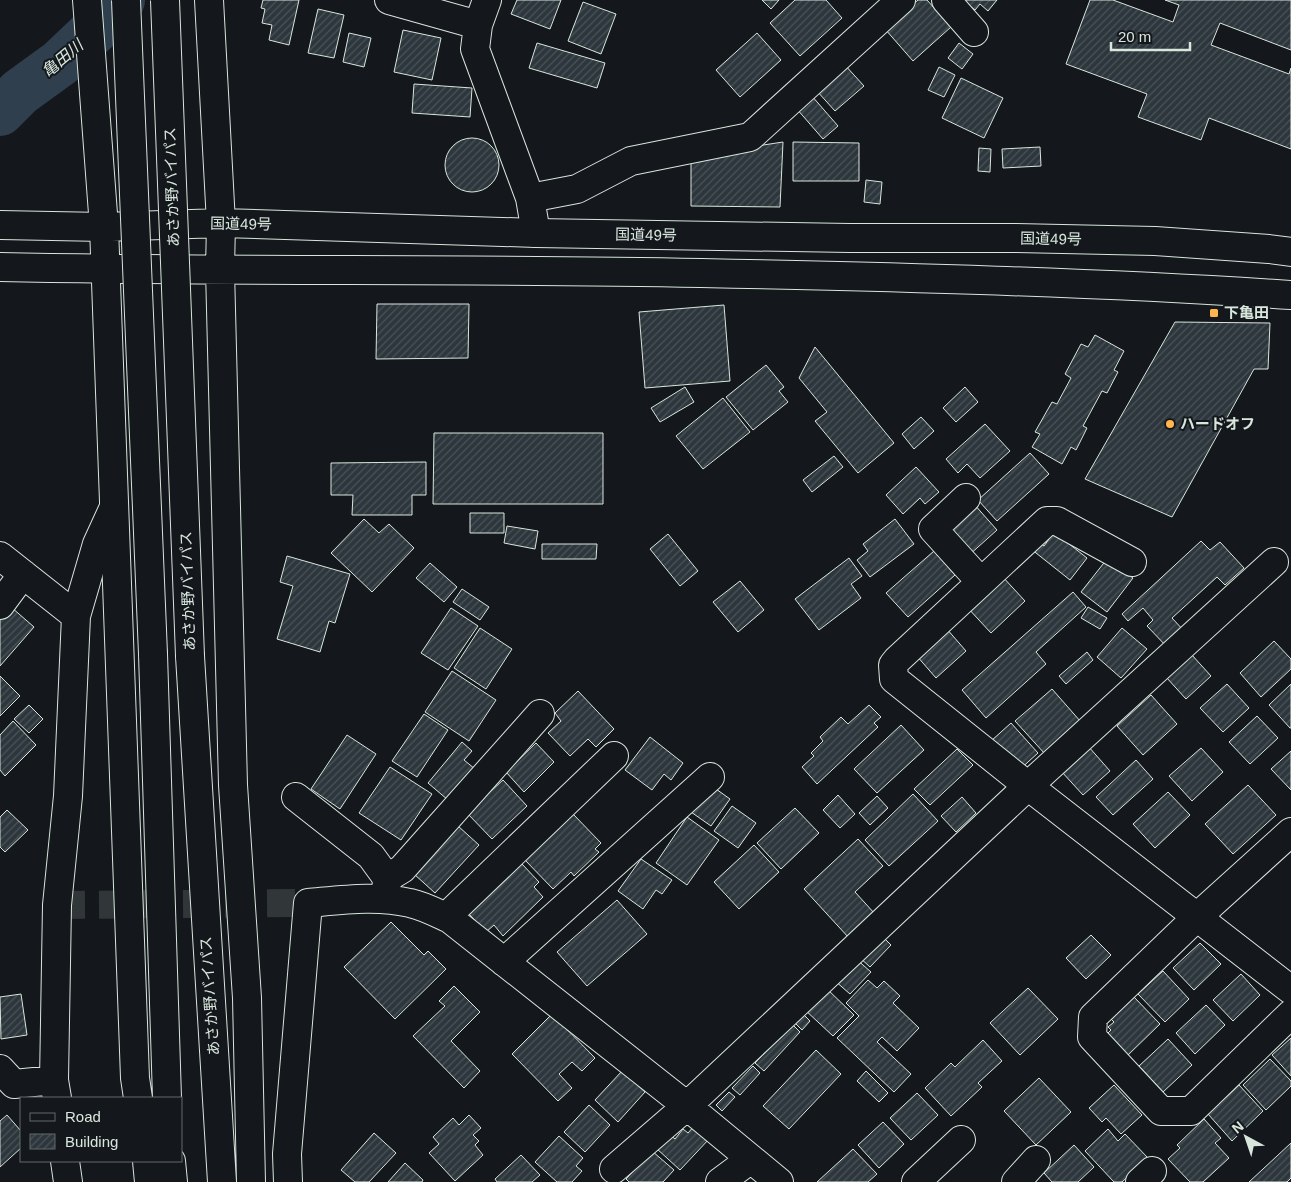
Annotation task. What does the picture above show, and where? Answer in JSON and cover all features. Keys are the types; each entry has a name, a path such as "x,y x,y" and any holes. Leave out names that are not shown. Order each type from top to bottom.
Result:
{"main road":[{"path":"88,0 104,227 135,1078 138,1097"},
{"path":"126,0 153,654 167,1097"},
{"name":"あさか野バイパス","path":"165,0 190,656 222,1182"},
{"path":"209,0 221,223 220,270 233,785 247,998 251,1182"},
{"path":"389,0 478,25"},
{"path":"487,0 478,25 475,49 530,198 536,233"},
{"path":"530,198 577,189 631,161 750,137 901,0"},
{"path":"946,0 974,32"},
{"name":"国道49号","path":"0,225 104,227 221,223 536,233 850,238 1052,238 1155,241 1291,252"},
{"path":"0,267 699,273 1153,286 1291,295"},
{"path":"966,498 933,528 981,582"},
{"path":"5,1083 55,1089 57,905 68,796 76,616 97,544 114,507"},
{"path":"1132,562 1057,521 1047,521 897,660 893,666 892,674 897,682 1028,786 1291,990"},
{"path":"0,556 76,616"},
{"path":"614,1169 687,1106 1028,786 1274,562"},
{"path":"0,605 24,574"},
{"path":"288,1182 287,1154 308,903 359,899 386,889 540,714"},
{"path":"446,917 614,756"},
{"path":"504,962 710,777"},
{"path":"296,797 371,856 386,889 409,903 435,911 446,917 687,1106 779,1182"},
{"path":"1291,832 1197,917 1093,1017 1092,1037 1161,1111 1191,1111 1291,1014"},
{"path":"916,1182 961,1140"},
{"path":"720,1182 751,1159"},
{"path":"1016,1182 1036,1160"},
{"path":"65,1162 68,1182"},
{"path":"146,1162 149,1182"},
{"path":"171,1162 173,1182"}],"building":[{"path":"263,0 299,0 289,45 269,40 272,25 262,23 265,9 261,8"},
{"path":"517,0 561,0 550,29 511,14"},
{"path":"762,0 779,0 771,9"},
{"path":"795,0 826,0 842,18 800,56 770,23"},
{"path":"918,0 927,0 951,27 913,61 885,29"},
{"path":"962,0 997,0 988,11 980,4 975,10"},
{"path":"1090,0 1113,0 1173,22 1179,5 1165,0 1291,0 1291,50 1220,23 1211,45 1289,74 1291,68 1291,149 1209,118 1201,140 1138,117 1147,94 1066,64"},
{"path":"583,2 616,14 601,54 568,41"},
{"path":"318,9 344,15 334,58 308,53"},
{"path":"403,30 441,38 432,80 394,72"},
{"path":"349,33 371,38 364,67 343,62"},
{"path":"757,33 781,60 740,97 716,70"},
{"path":"537,43 605,63 597,88 529,68"},
{"path":"959,43 973,54 962,69 948,58"},
{"path":"844,64 864,86 835,111 816,90"},
{"path":"939,67 955,75 944,97 928,90"},
{"path":"961,78 1003,98 984,138 942,118"},
{"path":"414,84 472,88 470,117 412,113"},
{"path":"811,95 838,126 823,139 796,108"},
{"path":"467,138 477,138 487,142 495,150 499,165 495,180 487,188 477,192 467,192 457,188 449,180 445,170 445,160 449,150 457,142"},
{"path":"783,142 780,207 691,206 691,156"},
{"path":"793,142 859,143 859,181 793,181"},
{"path":"1040,147 1041,166 1003,168 1002,149"},
{"path":"979,148 991,149 990,172 978,171"},
{"path":"866,180 882,182 880,204 864,202"},
{"path":"377,304 469,304 468,358 376,359"},
{"path":"724,305 730,381 645,388 639,312"},
{"name":"ハードオフ","path":"1175,322 1270,323 1268,369 1254,369 1172,517 1085,479"},
{"path":"1095,335 1124,351 1114,370 1118,372 1107,393 1102,391 1083,426 1087,428 1076,450 1071,447 1062,464 1032,447 1040,434 1035,432 1052,402 1057,404 1071,378 1065,374 1081,344 1088,347"},
{"path":"815,347 894,443 858,473 815,421 827,412 799,378"},
{"path":"766,365 784,387 779,391 788,402 753,430 726,397"},
{"path":"685,387 694,402 660,422 651,408"},
{"path":"965,387 978,402 956,422 943,408"},
{"path":"723,398 750,432 703,469 676,436"},
{"path":"921,417 934,431 914,449 902,434"},
{"path":"985,424 1010,451 980,478 967,464 958,473 946,459"},
{"path":"434,433 603,433 603,504 433,504"},
{"path":"1030,453 1049,474 997,521 978,500"},
{"path":"834,456 843,467 812,492 803,480"},
{"path":"426,462 426,495 412,495 412,515 352,515 353,495 331,495 331,463"},
{"path":"916,467 939,492 925,504 920,498 903,514 886,495"},
{"path":"973,503 997,530 968,556 944,529"},
{"path":"470,513 504,513 504,533 470,533"},
{"path":"364,519 379,533 389,524 414,548 372,592 331,553"},
{"path":"895,519 914,544 870,577 857,560 868,551 863,544"},
{"path":"507,526 538,531 535,549 504,543"},
{"path":"1054,532 1087,558 1070,580 1031,549 1037,541 1044,546"},
{"path":"668,534 698,571 680,586 650,549"},
{"path":"1201,541 1210,550 1220,542 1244,568 1225,585 1217,577 1172,618 1185,632 1168,648 1147,626 1153,620 1143,608 1128,621 1122,614"},
{"path":"542,544 597,544 596,559 542,559"},
{"path":"934,551 955,575 908,617 886,593"},
{"path":"287,556 350,574 335,623 329,621 320,652 277,639 293,586 280,582"},
{"path":"849,558 862,576 851,584 861,598 819,630 795,599"},
{"path":"1107,559 1133,578 1107,612 1081,592"},
{"path":"430,563 457,587 444,602 416,578"},
{"path":"1001,575 1025,601 991,633 966,606"},
{"path":"740,581 764,610 738,632 713,602"},
{"path":"462,589 489,607 480,620 453,602"},
{"path":"1073,592 1086,607 1036,652 1046,664 986,718 962,690"},
{"path":"11,607 34,627 0,666 0,619"},
{"path":"1088,607 1107,618 1100,629 1081,618"},
{"path":"451,608 478,626 448,670 421,653"},
{"path":"480,628 512,649 486,689 454,668"},
{"path":"946,628 966,651 936,678 916,655"},
{"path":"1122,628 1147,649 1121,678 1097,657"},
{"path":"1274,641 1291,659 1291,669 1261,697 1240,673"},
{"path":"1087,652 1093,660 1066,684 1059,676"},
{"path":"1191,654 1211,676 1186,699 1166,677"},
{"path":"452,671 496,700 469,741 425,712"},
{"path":"0,676 20,696 0,716"},
{"path":"1227,684 1249,708 1223,732 1200,708"},
{"path":"1291,684 1291,728 1290,728 1269,705"},
{"path":"1052,689 1081,722 1045,754 1015,721"},
{"path":"578,691 614,729 596,747 588,739 570,756 548,733 561,721 555,713"},
{"path":"1151,695 1177,724 1143,755 1117,726"},
{"path":"29,705 43,719 29,733 14,719"},
{"path":"869,705 881,717 874,723 878,727 817,784 802,767 814,756 811,753 823,741 820,737 841,717 848,724"},
{"path":"424,714 448,730 417,777 392,761"},
{"path":"1257,716 1278,738 1250,764 1229,742"},
{"path":"13,721 36,745 5,776 0,770 0,735"},
{"path":"1011,723 1038,753 1018,771 991,741"},
{"path":"901,725 924,750 877,793 854,769"},
{"path":"347,735 376,754 340,809 311,789"},
{"path":"650,737 683,763 671,780 664,774 652,790 625,770"},
{"path":"462,742 472,751 464,760 475,769 448,800 428,783"},
{"path":"536,743 554,762 524,792 506,772"},
{"path":"1088,746 1110,771 1083,795 1061,771"},
{"path":"1201,748 1223,772 1192,801 1169,776"},
{"path":"957,749 973,765 930,805 914,789"},
{"path":"1291,751 1291,790 1271,769"},
{"path":"1136,760 1153,779 1113,815 1096,797"},
{"path":"390,767 432,794 401,840 359,813"},
{"path":"503,780 527,806 492,839 467,813"},
{"path":"709,784 730,799 711,826 691,812"},
{"path":"1248,785 1276,815 1233,854 1205,824"},
{"path":"1168,792 1190,815 1155,848 1133,824"},
{"path":"913,794 938,821 889,866 865,840"},
{"path":"838,795 855,814 840,828 823,810"},
{"path":"877,796 888,808 870,825 859,813"},
{"path":"962,797 976,813 956,832 941,816"},
{"path":"732,806 756,823 738,848 714,831"},
{"path":"795,808 819,833 781,869 757,843"},
{"path":"7,810 28,830 5,852 0,847 0,817"},
{"path":"572,813 601,843 595,849 599,852 574,876 571,872 553,889 524,859"},
{"path":"687,817 719,840 687,885 656,863"},
{"path":"458,826 479,845 435,893 414,874"},
{"path":"858,839 883,866 855,892 875,914 849,938 804,889"},
{"path":"754,845 779,872 739,909 714,882"},
{"path":"641,859 672,880 662,894 656,890 643,909 618,891"},
{"path":"522,864 539,882 534,887 543,897 503,936 494,925 486,932 469,914"},
{"path":"617,900 647,934 587,986 557,952"},
{"path":"391,922 424,955 428,951 446,969 395,1019 344,967"},
{"path":"879,933 891,945 870,967 858,956"},
{"path":"1091,935 1111,955 1086,979 1066,958"},
{"path":"1200,943 1221,964 1194,990 1173,968"},
{"path":"855,958 871,972 850,994 834,980"},
{"path":"1163,971 1189,999 1165,1022 1138,994"},
{"path":"1241,974 1260,995 1233,1021 1213,1000"},
{"path":"868,980 877,988 884,981 900,996 893,1003 919,1028 897,1051 882,1037 877,1042 911,1074 894,1092 837,1038 859,1016 846,1003"},
{"path":"454,986 480,1012 451,1041 480,1071 464,1088 413,1036 445,1006 439,1001"},
{"path":"825,987 854,1015 833,1036 804,1009"},
{"path":"1028,988 1058,1019 1020,1055 990,1023"},
{"path":"21,994 27,1035 1,1039 0,997"},
{"path":"1133,996 1160,1024 1127,1056 1107,1034 1111,1030 1108,1027 1114,1022 1110,1018"},
{"path":"1206,1005 1225,1025 1195,1054 1176,1033"},
{"path":"552,1014 595,1058 582,1071 572,1062 559,1074 572,1088 558,1101 512,1054"},
{"path":"803,1014 810,1021 802,1030 795,1023"},
{"path":"792,1024 800,1032 764,1071 755,1063"},
{"path":"1291,1038 1291,1076 1272,1055"},
{"path":"1168,1039 1192,1065 1163,1092 1139,1066"},
{"path":"983,1040 1002,1061 978,1083 982,1087 951,1116 925,1088 951,1063 955,1067"},
{"path":"816,1050 841,1074 789,1129 763,1106"},
{"path":"1270,1059 1291,1081 1291,1086 1266,1110 1243,1085"},
{"path":"753,1066 760,1073 740,1095 732,1088"},
{"path":"622,1071 645,1092 618,1122 595,1100"},
{"path":"866,1071 888,1093 879,1102 857,1081"},
{"path":"1039,1078 1071,1112 1036,1145 1004,1111"},
{"path":"1114,1085 1142,1115 1121,1134 1106,1118 1102,1122 1089,1108"},
{"path":"1239,1085 1263,1111 1232,1141 1208,1114"},
{"path":"729,1092 735,1097 722,1111 716,1105"},
{"path":"917,1093 938,1115 911,1140 890,1118"},
{"path":"589,1105 610,1125 585,1152 564,1132"},
{"path":"7,1115 20,1130 20,1149 0,1167 0,1121"},
{"path":"469,1115 481,1128 473,1135 479,1141 475,1145 483,1155 455,1181 429,1153 439,1144 433,1137 453,1118 459,1125"},
{"path":"1204,1119 1221,1138 1215,1143 1229,1158 1203,1182 1190,1182 1168,1159 1180,1148 1177,1145"},
{"path":"883,1122 904,1144 879,1168 858,1145"},
{"path":"695,1125 710,1138 680,1170 656,1148 669,1134 675,1139 683,1129 688,1133"},
{"path":"1108,1129 1118,1141 1125,1134 1148,1158 1122,1182 1114,1182 1085,1151"},
{"path":"374,1133 396,1153 369,1182 355,1182 341,1170"},
{"path":"559,1136 583,1158 576,1166 582,1171 572,1182 557,1182 535,1162"},
{"path":"1291,1143 1291,1178 1287,1182 1249,1182"},
{"path":"1074,1145 1094,1167 1078,1182 1052,1182 1044,1173"},
{"path":"853,1149 877,1174 868,1182 817,1182"},
{"path":"652,1151 674,1170 663,1182 629,1182 626,1179"},
{"path":"521,1155 540,1175 532,1182 497,1182 495,1179"},
{"path":"405,1163 423,1180 422,1182 388,1182"}],"waterway":[{"name":"亀田川","path":"0,112 20,92 60,63 101,24 121,0"}],"tunnel":[{"path":"57,905 308,903"}],"place":[{"name":"下亀田","path":"1214,313"},
{"name":"ハードオフ","path":"1170,424"}]}
